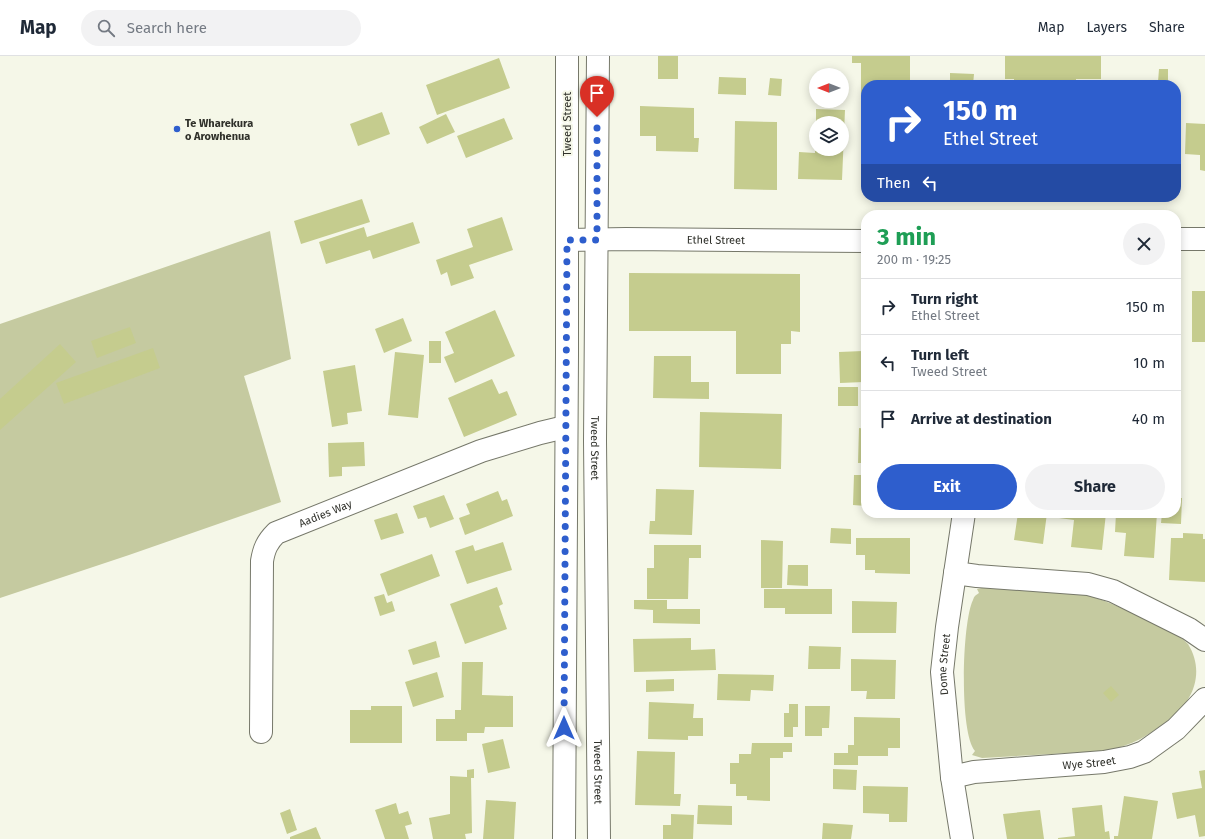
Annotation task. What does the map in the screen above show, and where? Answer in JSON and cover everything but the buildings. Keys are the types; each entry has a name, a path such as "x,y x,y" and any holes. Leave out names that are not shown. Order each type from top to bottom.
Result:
{"street":[{"name":"Tweed Street","path":"564,839 567,56"},
{"name":"Tweed Street","path":"598,56 595,449 599,839"},
{"path":"1181,239 1205,239"},
{"name":"Ethel Street","path":"567,240 861,241"},
{"name":"Aadies Way","path":"261,732 262,561 264,550 268,542 276,533 481,451 540,433 566,427"},
{"name":"Dome Street","path":"962,839 952,777 942,672 963,518"},
{"path":"956,573 977,576 1088,584 1113,591 1189,629 1205,640"},
{"name":"Wye Street","path":"952,777 974,772 1104,762 1130,757 1144,752 1176,729 1205,700"}],"green space":[{"path":"270,231 291,359 244,376 281,502 0,598 0,324"},
{"path":"986,587 1081,594 1097,598 1166,628 1183,639 1188,644 1193,654 1196,665 1196,675 1191,694 1178,712 1162,725 1140,739 1115,749 1105,751 982,758 972,755 975,751 970,740 966,723 964,701 966,630 973,599 979,593 977,589"}],"place":[{"name":"Te Wharekura o Arowhenua","path":"177,129"}],"route":[{"path":"564,728 567,240 597,240 597,117"}]}
